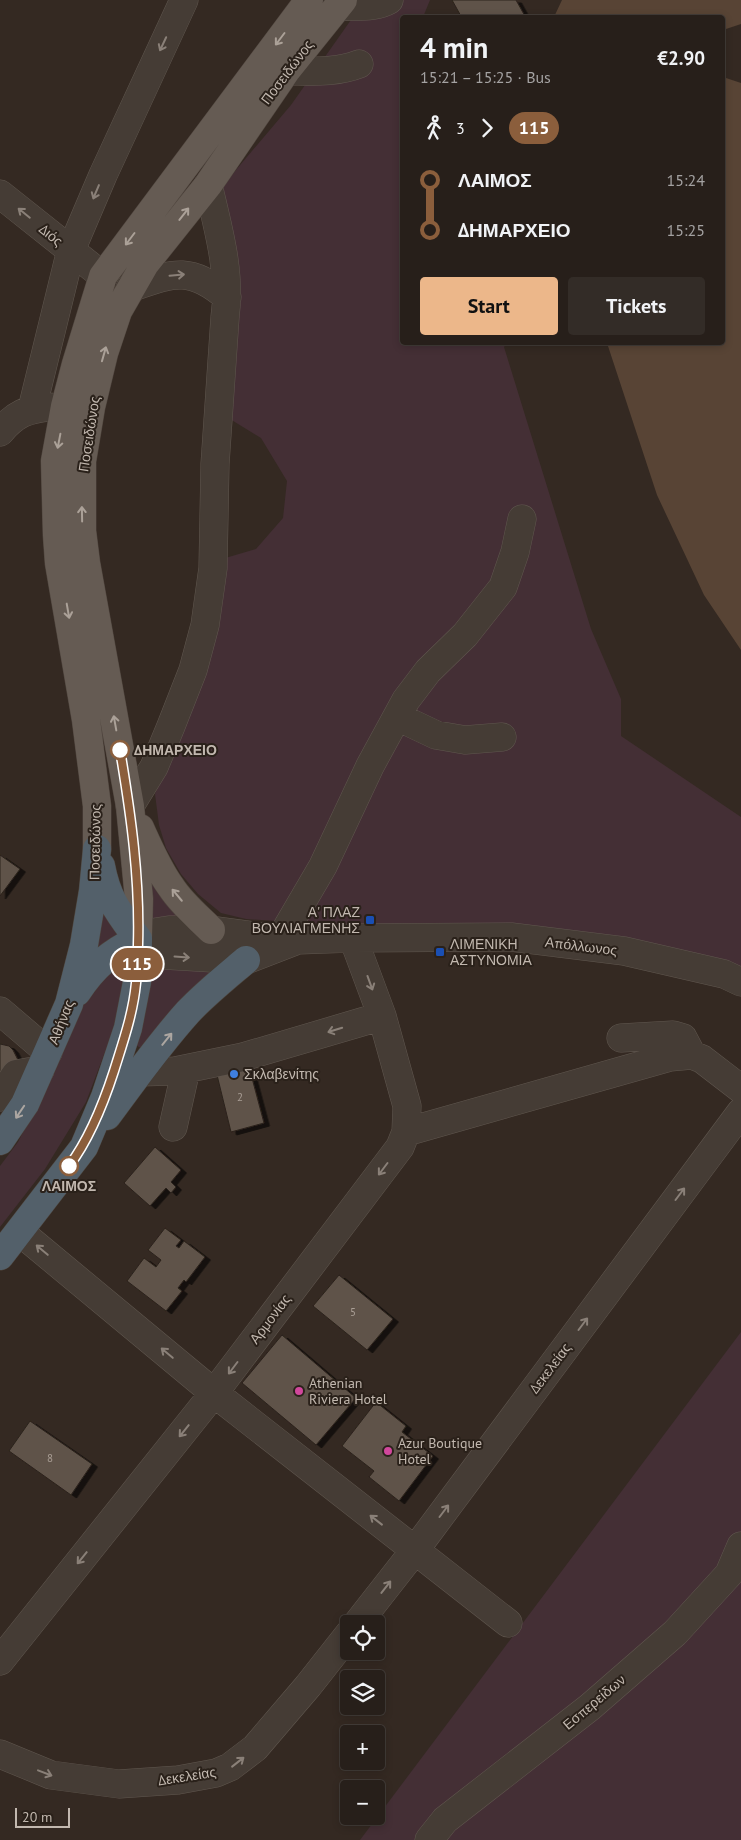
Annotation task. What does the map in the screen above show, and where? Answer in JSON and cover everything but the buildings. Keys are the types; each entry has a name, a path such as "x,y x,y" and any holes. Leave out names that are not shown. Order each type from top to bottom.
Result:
{"highway":[{"name":"Ποσειδώνος","path":"94,891 97,849"},
{"path":"84,1147 105,1097 128,1028 137,982 138,939 110,899 103,879 97,849"},
{"name":"Αθήνας","path":"0,1142 25,1104 69,1004 84,945 94,891"},
{"path":"69,1004 86,978 103,960 138,939"},
{"path":"0,1256 139,1072 188,1013 246,960"}],"main road":[{"name":"Ποσειδώνος","path":"97,849 97,806 86,720 56,535 55,461 65,406 103,276 309,0"},
{"name":"Ποσειδώνος","path":"138,939 138,890 130,806 86,563 82,531 82,461 91,407 104,353 118,311 130,288 145,264 208,185 286,71 340,3"},
{"path":"130,806 156,864 171,888 183,903 212,930"}],"street":[{"path":"32,409 71,250 103,175 184,0"},
{"path":"340,3 368,6 382,4 389,0"},
{"path":"286,71 323,71 350,68 360,64"},
{"path":"130,806 154,767 193,670 204,625 213,568 215,464 224,317 228,297 222,246 208,185"},
{"name":"Διός","path":"0,194 103,276"},
{"path":"130,288 163,277 182,274 196,276 213,285 228,297"},
{"path":"0,432 10,420 32,409 65,406"},
{"path":"287,940 285,931 323,866 370,766 406,700 428,672 465,635 503,587 516,552 522,519"},
{"path":"398,717 436,735 465,740 502,737"},
{"path":"169,930 212,930 287,940 246,960 163,955 149,948 138,939 150,933 169,930"},
{"name":"Απόλλωνος","path":"287,940 511,937 624,951 724,974 741,982"},
{"name":"Αρμονίας","path":"0,1661 214,1393 400,1147 406,1132 407,1106 382,1016 353,938"},
{"path":"0,1011 44,1061 16,1074 0,1097"},
{"path":"139,1072 175,1071 243,1057 382,1016"},
{"path":"621,1038 673,1035 683,1038 692,1054 702,1059 741,1089"},
{"path":"406,1132 670,1057 692,1054"},
{"path":"173,1127 186,1069"},
{"name":"Δεκελείας","path":"364,1615 415,1550 741,1112"},
{"path":"20,1232 214,1393 508,1623"},
{"name":"Εσπερείδων","path":"429,1840 445,1820 590,1706 675,1633 729,1574 741,1546"},
{"name":"Δεκελείας","path":"0,1754 51,1776 119,1784 178,1780 216,1773 230,1767 255,1748 340,1645"}],"shaded area":[{"path":"365,0 430,0 424,15 400,15 400,345 506,345 504,347 591,629 621,699 621,736 741,817 741,971 601,942 246,919 221,913 198,894 181,874 166,848 159,825 155,794 213,632 222,559 256,549 283,518 287,481 261,438 230,419 219,190 291,105"},
{"path":"562,0 741,0 741,24 725,29 725,15 555,15"},
{"path":"725,78 741,83 741,650 704,595 657,495 608,345 725,345"},
{"path":"145,868 195,924 151,924"},
{"path":"102,896 124,933 110,939 95,951"},
{"path":"123,956 126,966 122,1007 86,1102 45,1169 0,1227 0,1166 18,1142 51,1077 85,992"},
{"path":"228,965 144,1050 134,1044 148,966"},
{"path":"741,1332 741,1840 360,1840 371,1825 385,1825 385,1807"}],"bus line":[{"name":"115","path":"69,1166 84,1147 105,1097 128,1028 137,982 139,899 130,806 120,750"}],"place":[{"name":"ΔΗΜΑΡΧΕΙΟ","path":"120,750"},
{"name":"Α' ΠΛΑΖ ΒΟΥΛΙΑΓΜΕΝΗΣ","path":"370,920"},
{"name":"ΛΙΜΕΝΙΚΗ ΑΣΤΥΝΟΜΙΑ","path":"440,952"},
{"name":"Σκλαβενίτης","path":"234,1074"},
{"name":"ΛΑΙΜΟΣ","path":"69,1166"},
{"name":"Athenian Riviera Hotel","path":"299,1391"},
{"name":"Azur Boutique Hotel","path":"388,1451"}]}
